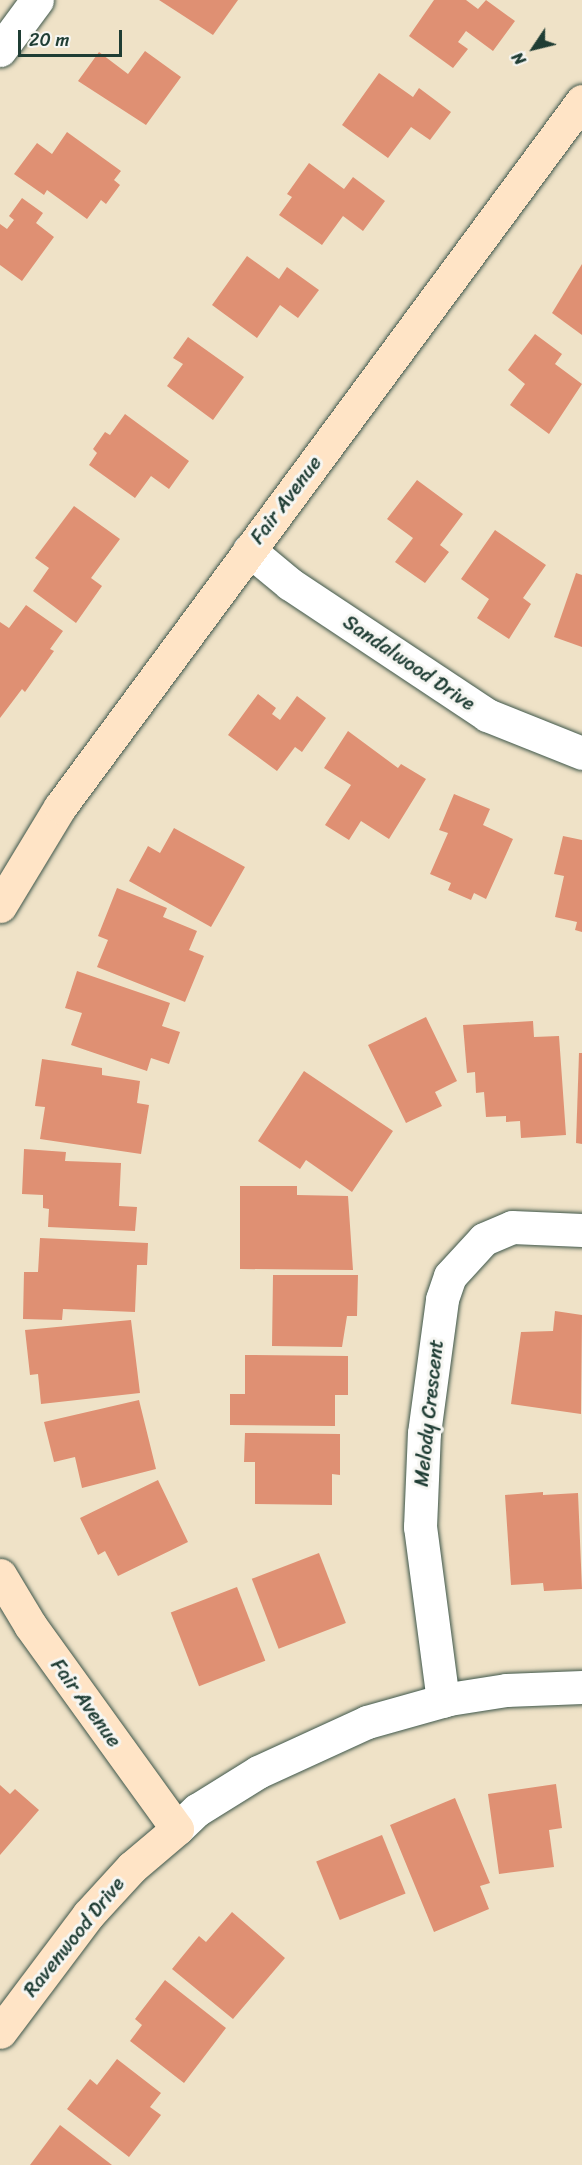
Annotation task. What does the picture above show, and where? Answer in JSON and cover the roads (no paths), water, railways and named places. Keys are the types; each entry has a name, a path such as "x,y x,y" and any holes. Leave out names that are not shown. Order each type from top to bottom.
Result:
{"street":[{"path":"0,50 37,0"},
{"name":"Fair Avenue","path":"0,906 60,807 582,101"},
{"name":"Sandalwood Drive","path":"249,550 290,584 487,715 582,753"},
{"name":"Melody Crescent","path":"443,1701 420,1527 424,1433 442,1299 450,1276 484,1239 512,1227 582,1230"},
{"name":"Fair Avenue","path":"0,1575 36,1634 177,1828"},
{"name":"Ravenwood Drive","path":"0,2032 95,1907 132,1867 197,1810 291,1754 367,1722 443,1701 506,1690 582,1687"}]}
